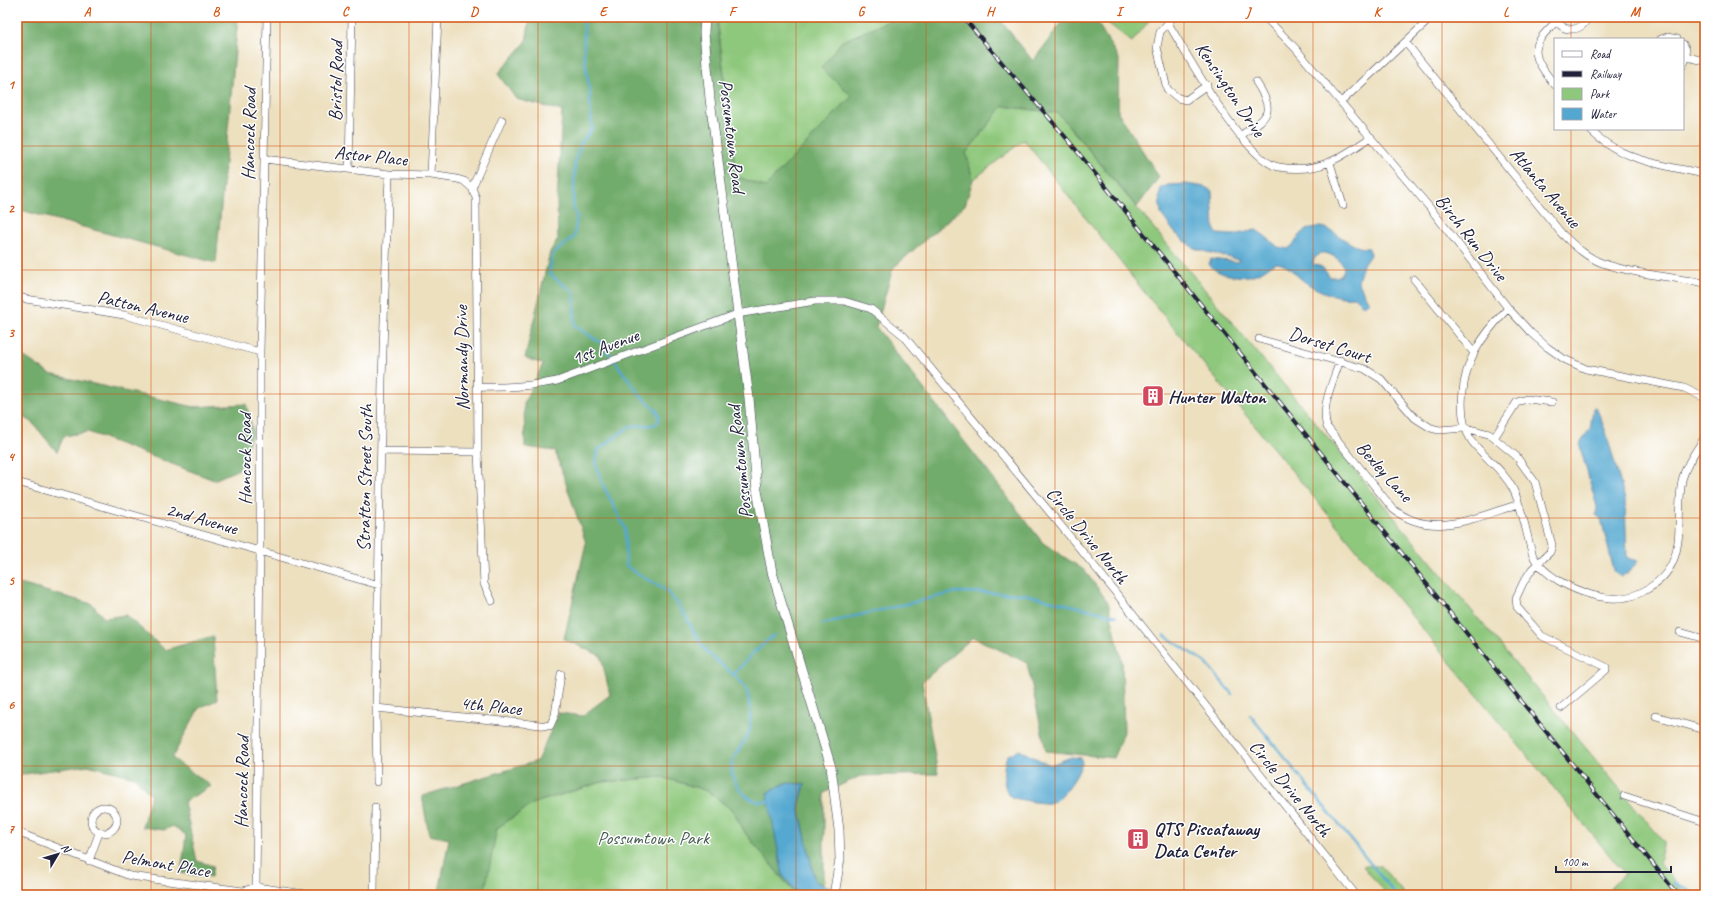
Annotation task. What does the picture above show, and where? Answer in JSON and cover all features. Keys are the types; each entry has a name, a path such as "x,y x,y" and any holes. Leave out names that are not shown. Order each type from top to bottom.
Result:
{"main road":[{"name":"Possumtown Road","path":"705,17 704,33 710,99 739,314 749,398 757,490 772,572 831,767 839,830 840,859 834,895"}],"street":[{"name":"Hancock Road","path":"256,887 260,551 260,352 267,17"},
{"name":"Bristol Road","path":"349,169 352,17"},
{"path":"431,176 438,17"},
{"path":"1341,102 1406,43 1432,17"},
{"path":"1554,84 1540,66 1536,54 1537,43 1542,34 1556,19 1562,27 1572,30 1582,26 1588,17"},
{"name":"Birch Run Drive","path":"1271,18 1430,208 1508,308 1531,333 1564,359 1586,369 1684,388 1705,398"},
{"path":"1170,20 1160,32 1156,47 1167,89 1178,98 1186,100 1207,85"},
{"name":"Kensington Drive","path":"1170,20 1207,85 1240,136 1262,160 1278,168 1302,168 1330,163 1337,160 1371,137"},
{"name":"Atlanta Avenue","path":"1406,43 1562,234 1581,251 1601,262 1646,273 1705,283"},
{"path":"1684,47 1687,57 1684,63"},
{"path":"1687,57 1705,61"},
{"path":"1240,136 1261,121 1267,114 1268,108 1266,97 1256,82"},
{"path":"472,188 502,120"},
{"path":"1590,130 1609,147 1622,154 1705,174"},
{"name":"Astor Place","path":"264,159 389,174 456,178 464,181 472,188"},
{"path":"1330,163 1343,205"},
{"name":"Stratton Street South","path":"376,782 381,451 389,174"},
{"name":"Normandy Drive","path":"472,188 476,198 478,452 484,584 492,601"},
{"path":"1414,279 1474,353"},
{"name":"Patton Avenue","path":"17,296 26,299 124,316 260,352"},
{"name":"Circle Drive North","path":"739,314 815,301 844,301 871,309 904,336 1100,573 1356,895"},
{"path":"1508,308 1496,321 1474,353 1467,375 1463,396 1466,428 1472,440 1506,478 1512,488 1519,504 1531,548 1538,564 1553,577 1592,595 1608,598 1624,599 1655,586 1666,575 1674,562 1678,543 1682,480 1687,464 1705,437"},
{"name":"1st Avenue","path":"478,387 494,388 534,385 558,381 739,314"},
{"name":"Dorset Court","path":"1258,340 1340,360 1373,373 1423,424 1439,430 1466,428 1489,434 1516,456 1534,482 1552,545 1550,552 1538,564"},
{"name":"Bexley Lane","path":"1340,360 1325,409 1326,422 1332,435 1393,508 1401,515 1423,523 1443,525 1519,504"},
{"path":"1494,438 1517,402 1527,400 1552,402"},
{"path":"381,451 478,452"},
{"name":"2nd Avenue","path":"17,482 379,585"},
{"path":"1538,564 1527,575 1516,598 1517,607 1520,612 1542,636 1606,667 1606,670 1561,708"},
{"path":"1680,632 1705,639"},
{"name":"4th Place","path":"376,708 550,726 555,715 561,674"},
{"path":"1656,716 1705,730"},
{"path":"1624,796 1705,822"},
{"path":"374,895 375,807"},
{"name":"Pelmont Place","path":"17,832 130,876 244,892 256,887"},
{"path":"89,861 99,833"},
{"path":"256,887 312,895"}],"green space":[{"path":"17,17 238,17 216,263 17,209"},
{"path":"530,17 717,17 736,176 765,187 852,96 821,68 841,42 898,17 998,17 1033,61 1066,17 1094,17 1119,59 1118,112 1159,177 1137,207 1058,113 1003,106 966,153 973,180 965,205 893,268 876,327 1043,543 1084,570 1108,602 1122,662 1124,732 1113,758 1046,751 1027,663 973,637 922,682 938,774 860,776 824,793 824,885 815,882 799,806 805,784 774,825 783,876 799,895 796,895 746,834 733,811 708,791 662,777 602,782 534,803 497,828 484,895 448,895 439,892 449,839 429,835 422,796 537,761 559,713 582,716 610,695 601,656 564,639 586,543 555,451 525,447 524,403 543,364 525,358 550,252 558,239 557,203 562,111 516,99 498,74 526,42"},
{"path":"717,17 898,17 841,42 852,96 765,187 736,177"},
{"path":"1107,17 1152,17 1132,42 1104,20"},
{"path":"1003,106 1058,113 1664,842 1659,862 1680,889 1688,895 1610,895 1611,886 1625,874 1140,287 1024,140 973,180 966,153"},
{"path":"17,352 50,374 194,407 246,404 253,431 239,469 214,480 88,432 64,436 57,452 31,421 17,415"},
{"path":"20,584 92,604 104,618 126,615 165,650 213,636 217,700 199,708 172,758 211,786 184,802 197,861 213,866 211,877 181,873 186,835 173,826 164,830 142,827 151,795 134,777 88,765 17,775 17,595"},
{"name":"Possumtown Park","path":"662,777 708,791 733,811 746,834 796,895 478,895 497,828 534,803 602,782"},
{"path":"1363,866 1381,866 1405,895 1387,895"}],"water":[{"path":"1187,184 1205,187 1212,191 1214,228 1217,234 1233,235 1256,230 1278,247 1288,249 1305,231 1317,227 1331,231 1352,244 1369,248 1370,255 1363,265 1358,281 1369,303 1363,306 1354,297 1340,297 1319,290 1301,279 1288,267 1278,263 1259,273 1245,276 1224,274 1218,271 1209,264 1211,259 1238,262 1239,260 1199,250 1192,247 1175,233 1161,214 1159,196 1161,188 1168,185","holes":["1320,253 1334,257 1340,262 1344,268 1342,275 1330,277 1322,267 1313,264 1314,259"]},
{"path":"1596,407 1606,432 1625,499 1627,558 1638,561 1631,570 1621,577 1615,573 1601,519 1596,515 1597,507 1580,447 1581,441 1590,429 1593,408"},
{"path":"1019,750 1050,765 1071,757 1081,758 1082,764 1069,787 1054,801 1046,803 1022,800 1012,797 1007,793 1004,782 1006,759 1008,755"},
{"path":"786,783 805,784 799,806 815,882 856,895 799,895 783,876 767,793"}],"waterway":[{"path":"584,17 584,55 589,87 592,128 580,145 575,162 573,207 577,217 574,237 553,254 549,273 574,293 575,326 601,343 640,395 657,411 659,417 658,422 653,425 630,426 598,450 596,465 602,483 625,528 626,565 631,570 664,589 671,596 677,603 706,651 736,677 745,688 748,695 750,709 749,729 747,737 733,760 732,773 737,786 747,796 759,802 771,801"},
{"path":"822,624 957,592 1024,594 1116,616"},
{"path":"734,674 753,653 774,635"},
{"path":"1164,635 1206,663 1232,694"},
{"path":"1250,715 1396,895"},
{"path":"1673,883 1688,889 1694,895"},
{"path":"1655,895 1661,891"}],"railway":[{"path":"963,17 1068,140 1678,895"}],"place":[{"name":"Hunter Walton","path":"1153,396"},
{"name":"QTS Piscataway Data Center","path":"1138,839"}]}
